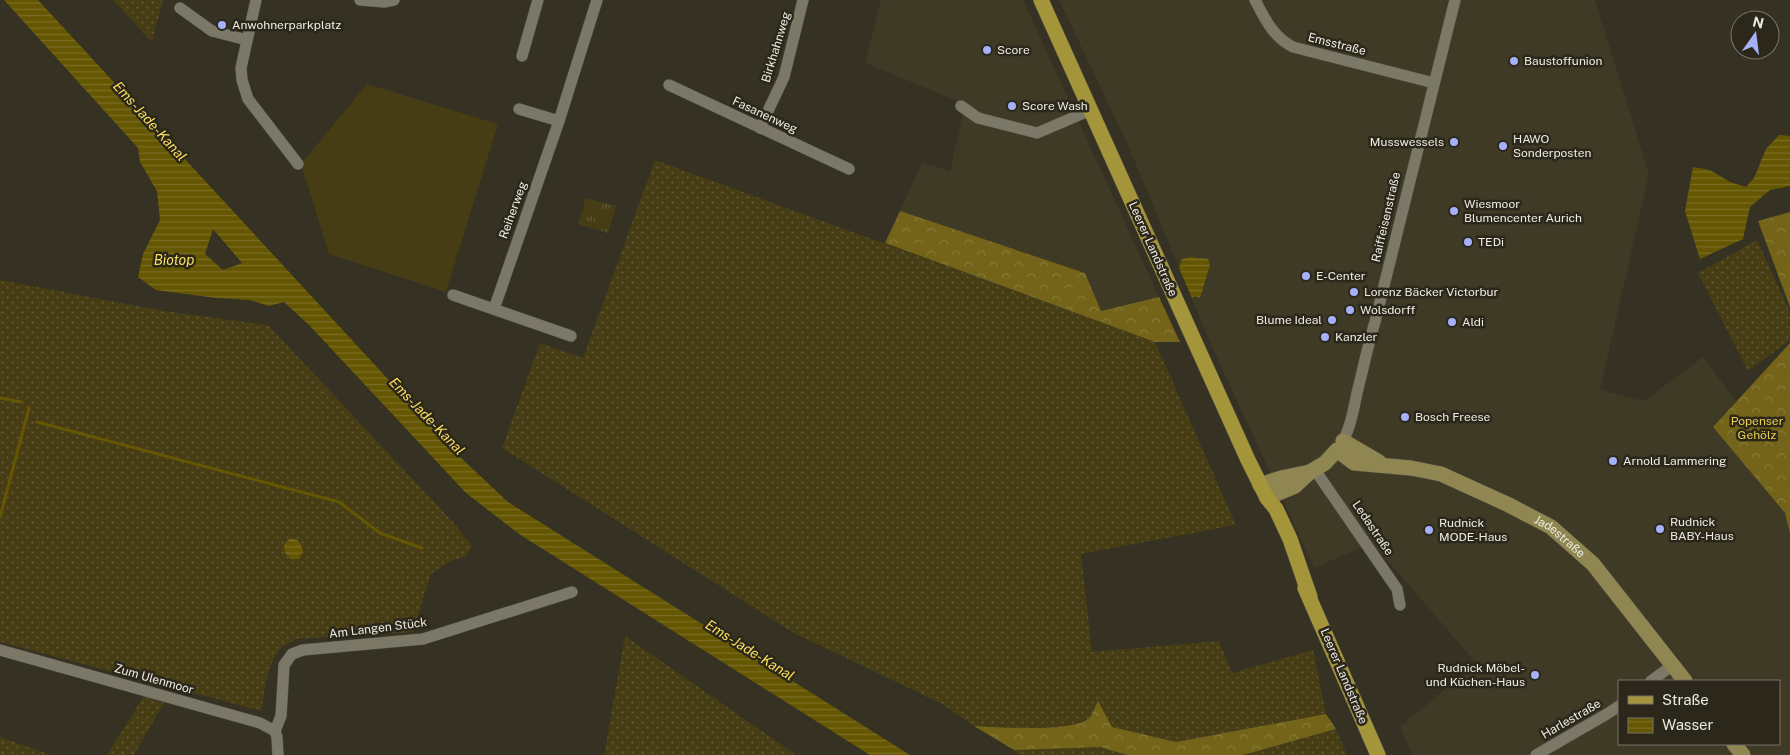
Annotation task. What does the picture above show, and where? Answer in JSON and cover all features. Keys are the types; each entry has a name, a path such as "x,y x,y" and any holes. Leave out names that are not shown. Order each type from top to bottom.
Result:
{"main road":[{"name":"Leerer Landstraße","path":"1041,0 1264,492 1269,512 1281,540 1310,598 1378,755"}],"street":[{"path":"256,0 241,68 242,80 248,99 298,164"},
{"path":"360,0 384,2 394,0"},
{"path":"522,56 538,0"},
{"name":"Reiherweg","path":"494,309 559,121 597,0"},
{"name":"Birkhahnweg","path":"760,128 784,77 803,0"},
{"name":"Emsstraße","path":"1255,0 1270,28 1278,38 1293,47 1434,83"},
{"name":"Raiffeisenstraße","path":"1340,445 1350,424 1455,0"},
{"path":"180,8 212,31 247,40"},
{"name":"Fasanenweg","path":"670,85 849,169"},
{"path":"961,106 978,118 1037,133 1091,110"},
{"path":"519,109 559,121"},
{"path":"453,295 494,309 497,312 571,336"},
{"path":"1264,492 1295,486 1312,471 1326,463 1340,445"},
{"name":"Jadestraße","path":"1340,445 1382,464 1440,474 1507,504 1552,527 1593,564 1684,680"},
{"name":"Ledastraße","path":"1312,471 1397,589 1400,606"},
{"name":"Am Langen Stück","path":"275,731 281,716 284,665 292,654 304,650 423,639 572,592"},
{"name":"Zum Ulenmoor","path":"0,650 260,723 275,731"},
{"path":"1652,680 1673,665"},
{"name":"Harlestraße","path":"1536,755 1618,707"},
{"path":"275,731 278,755"},
{"path":"1735,745 1743,755"}],"shaded area":[{"path":"881,0 1023,0 1159,297 1101,311 1085,273 900,211 922,163 950,171 965,104 865,63"},
{"path":"1059,0 1595,0 1649,174 1600,390 1644,401 1703,357 1736,401 1713,427 1785,513 1790,534 1790,755 1412,755 1400,726 1477,664 1372,543 1314,568 1210,342 1127,143"}],"green space":[{"path":"113,0 163,0 152,42"},
{"path":"367,84 498,124 446,292 329,254 301,164"},
{"path":"655,160 1155,342 1236,525 1081,554 1092,652 1219,641 1232,673 1313,650 1326,714 1176,742 1112,727 1089,718 1072,726 1028,728 974,726 942,704 794,633 502,448 540,343 583,358"},
{"path":"586,198 616,206 608,233 578,224"},
{"path":"900,211 1085,273 1101,311 1159,297 1180,342 1155,342 885,243"},
{"path":"1790,212 1790,307 1758,221"},
{"path":"1757,240 1790,312 1790,340 1748,371 1698,273"},
{"path":"0,280 164,311 268,325 452,521 472,546 466,556 451,561 431,574 413,632 297,639 280,649 272,662 262,711 0,642"},
{"name":"Popenser Gehölz","path":"1790,343 1790,534 1785,513 1713,427"},
{"path":"625,636 796,755 604,755"},
{"path":"144,696 164,703 134,755 107,755"},
{"path":"1098,701 1112,727 1176,742 1326,714 1336,729 1243,755 1127,755 1100,747 1014,750 974,726 1034,728 1068,726 1089,718"},
{"path":"1336,729 1347,755 1243,755"},
{"path":"0,737 51,755 0,755"},
{"path":"1100,747 1127,755 1018,755 1014,750"}],"water":[{"name":"Biotop","path":"4,0 38,0 459,456 508,502 910,755 870,755 519,534 466,493 310,326 284,302 269,306 250,300 216,298 156,290 138,277 143,254 160,220 157,191 140,162 138,148","holes":["213,229 242,263 223,270 205,254"]},
{"path":"1779,135 1790,136 1790,186 1770,190 1750,207 1743,239 1700,259 1685,211 1693,167 1710,170 1730,182 1746,187 1754,178 1766,149"},
{"path":"1190,257 1208,259 1210,265 1200,298 1195,296 1192,298 1179,268 1182,259"},
{"path":"290,538 298,540 301,546 303,551 299,559 291,559 285,553 284,545"}],"waterway":[{"path":"0,398 21,402"},
{"path":"0,517 29,408"},
{"path":"37,422 339,502 380,533 422,548"}],"place":[{"name":"Anwohnerparkplatz","path":"222,25"},
{"name":"Score","path":"987,50"},
{"name":"Baustoffunion","path":"1514,61"},
{"name":"Score Wash","path":"1012,106"},
{"name":"Musswessels","path":"1454,142"},
{"name":"HAWO Sonderposten","path":"1503,146"},
{"name":"Wiesmoor Blumencenter Aurich","path":"1454,211"},
{"name":"TEDi","path":"1468,242"},
{"name":"E-Center","path":"1306,276"},
{"name":"Lorenz Bäcker Victorbur","path":"1354,292"},
{"name":"Wolsdorff","path":"1350,310"},
{"name":"Blume Ideal","path":"1332,320"},
{"name":"Aldi","path":"1452,322"},
{"name":"Kanzler","path":"1325,337"},
{"name":"Bosch Freese","path":"1405,417"},
{"name":"Arnold Lammering","path":"1613,461"},
{"name":"Rudnick BABY-Haus","path":"1660,529"},
{"name":"Rudnick MODE-Haus","path":"1429,530"},
{"name":"Rudnick Möbel- und Küchen-Haus","path":"1535,675"}],"water label":[{"name":"Ems-Jade-Kanal","path":"150,121"},
{"name":"Ems-Jade-Kanal","path":"427,416"},
{"name":"Ems-Jade-Kanal","path":"750,650"}]}
